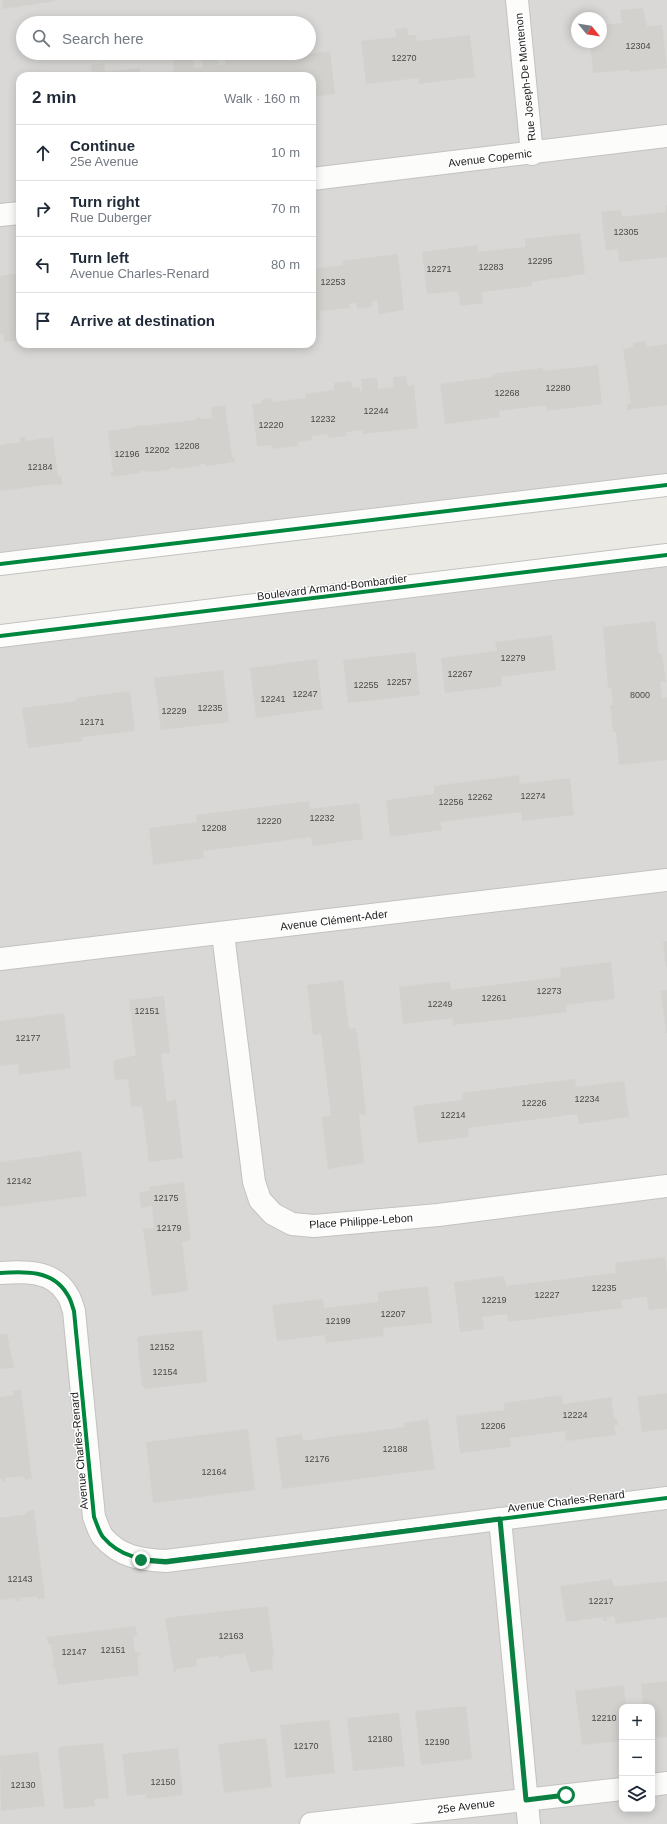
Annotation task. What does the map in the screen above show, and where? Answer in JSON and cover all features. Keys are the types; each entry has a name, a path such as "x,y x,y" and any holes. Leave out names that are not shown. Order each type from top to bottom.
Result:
{"street":[{"name":"Rue Joseph-De Montenon","path":"517,0 532,154"},
{"name":"Avenue Copernic","path":"316,179 532,154 667,136"},
{"path":"0,215 16,213"},
{"path":"0,564 667,484"},
{"name":"Boulevard Armand-Bombardier","path":"0,636 667,555"},
{"name":"Avenue Clément-Ader","path":"0,959 223,934 667,880"},
{"name":"Place Philippe-Lebon","path":"223,934 254,1182 260,1200 274,1214 292,1224 314,1226 438,1215 667,1186"},
{"name":"Avenue Charles-Renard","path":"0,1273 21,1271 39,1273 57,1282 67,1294 74,1311 94,1517 103,1537 120,1552 141,1560 166,1562 667,1498"},
{"path":"500,1519 529,1824"},
{"path":"655,1785 667,1783"},
{"name":"25e Avenue","path":"311,1824 619,1789"}],"shaded area":[{"path":"0,0 667,0 667,478 0,564"},
{"path":"667,555 667,1824 0,1824 0,641"}],"building":[{"path":"2,0 55,0 56,1 3,9"},
{"path":"643,8 647,26 662,25 667,68 630,72 630,70 593,73 591,48 607,48 607,24 622,23 620,10"},
{"path":"407,28 408,35 416,35 417,41 470,35 475,77 419,84 419,78 366,84 361,41 396,37 395,29"},
{"path":"330,51 335,94 316,96 316,72 172,72 172,70 174,70 173,60 193,60 194,68 203,67 202,60 218,60 219,65 225,64 225,60 316,60 316,53"},
{"path":"104,63 105,72 92,72 91,65"},
{"path":"140,68 140,72 105,72"},
{"path":"667,205 667,257 619,262 618,249 606,251 601,212 621,210 622,217 666,212 665,206"},
{"path":"580,233 585,274 532,282 532,286 482,292 483,303 460,306 458,291 427,294 422,252 478,245 478,252 525,247 525,239"},
{"path":"398,254 404,310 379,314 377,300 372,301 372,307 357,309 356,303 349,304 350,308 319,311 320,320 316,320 316,268 343,265 342,261"},
{"path":"16,274 16,340 4,342 3,333 0,334 0,276"},
{"path":"646,341 647,347 667,344 667,405 627,410 627,404 631,403 623,349 633,347 633,343"},
{"path":"598,365 602,404 547,411 546,405 499,411 500,417 445,424 440,384 493,377 492,374 543,368 543,371"},
{"path":"406,376 408,386 414,385 418,428 363,434 363,430 346,432 347,436 328,438 328,434 312,436 312,440 298,442 298,446 272,449 271,445 257,446 252,404 261,403 261,400 271,398 272,402 306,398 305,394 334,390 334,383 351,381 352,388 360,387 360,391 362,391 361,379 377,378 378,389 394,387 393,377"},
{"path":"225,405 232,457 234,457 235,462 206,466 205,463 200,464 200,466 176,469 175,467 170,468 170,470 141,471 140,473 111,477 111,472 113,472 108,431 135,427 137,425 141,426 195,420 195,418 200,417 200,419 212,418 211,407"},
{"path":"25,437 26,441 53,437 58,477 61,476 62,485 53,484 0,491 0,445 20,442 20,438"},
{"path":"655,621 659,654 662,653 666,682 660,682 662,698 667,697 667,760 619,765 616,732 613,732 610,705 613,705 611,687 608,688 603,627"},
{"path":"552,635 556,670 501,677 502,686 445,693 441,658 497,651 495,642"},
{"path":"415,652 420,695 348,703 343,660"},
{"path":"317,659 323,709 256,718 250,668"},
{"path":"223,670 229,722 161,730 154,678"},
{"path":"130,691 135,731 82,737 82,741 28,748 22,708 76,701 76,698"},
{"path":"519,775 520,784 570,778 574,815 522,821 521,812 440,822 442,830 390,837 386,800 434,794 434,786"},
{"path":"309,801 310,809 359,803 363,839 312,846 311,837 203,851 204,858 153,865 149,828 197,822 196,815"},
{"path":"667,941 667,966 666,967 663,942"},
{"path":"611,962 615,999 566,1005 567,1012 510,1019 453,1025 453,1018 403,1024 399,987 450,981 451,990 561,977 560,968"},
{"path":"343,980 349,1029 356,1028 360,1057 366,1114 359,1115 364,1163 328,1169 322,1117 331,1116 321,1034 313,1035 307,985"},
{"path":"667,990 667,1033 666,1033 661,991"},
{"path":"164,996 170,1053 161,1054 167,1102 176,1100 183,1158 149,1162 142,1106 131,1107 128,1079 115,1080 113,1061 136,1055 129,1000"},
{"path":"64,1013 71,1068 19,1075 18,1064 0,1066 0,1021"},
{"path":"575,1079 576,1087 624,1081 629,1117 579,1124 577,1114 468,1128 469,1137 418,1143 413,1106 462,1100 462,1093"},
{"path":"81,1151 87,1196 0,1207 0,1162"},
{"path":"184,1182 191,1240 182,1242 188,1291 152,1296 143,1229 154,1228 152,1206 141,1208 139,1192 150,1191 149,1187"},
{"path":"665,1257 667,1273 667,1308 649,1310 647,1297 644,1297 621,1300 622,1308 508,1322 507,1314 482,1317 484,1329 460,1332 454,1282 504,1276 506,1286 616,1273 615,1263"},
{"path":"428,1286 432,1323 383,1328 384,1336 326,1343 325,1335 277,1341 272,1305 323,1299 324,1308 378,1302 378,1292"},
{"path":"202,1330 207,1382 144,1389 145,1386 142,1387 137,1338 140,1336"},
{"path":"0,1334 7,1334 14,1368 0,1369"},
{"path":"21,1390 32,1479 25,1480 24,1476 5,1478 5,1482 2,1482 2,1479 0,1479 0,1397 13,1395 13,1391"},
{"path":"667,1393 667,1429 642,1432 637,1397"},
{"path":"562,1395 563,1404 611,1397 614,1419 617,1419 618,1425 614,1425 616,1435 566,1441 565,1431 510,1438 511,1447 460,1453 456,1416 505,1410 504,1403"},
{"path":"428,1419 435,1469 282,1489 276,1438 302,1434 303,1441 405,1427 404,1423"},
{"path":"248,1429 255,1490 153,1503 146,1442"},
{"path":"34,1510 45,1598 38,1599 37,1596 20,1598 20,1601 17,1601 16,1598 0,1600 0,1518 27,1514 27,1511"},
{"path":"612,1579 614,1587 667,1581 667,1617 616,1624 614,1616 607,1617 607,1621 604,1621 603,1617 566,1622 560,1586"},
{"path":"268,1606 274,1656 272,1657 273,1669 250,1672 245,1653 224,1656 221,1658 218,1656 196,1659 197,1666 176,1669 176,1672 174,1673 165,1618"},
{"path":"136,1626 137,1635 133,1636 135,1652 139,1652 140,1656 137,1657 139,1675 58,1685 55,1667 53,1667 52,1663 54,1663 51,1644 48,1644 47,1637"},
{"path":"667,1681 667,1737 655,1738 655,1704 643,1704 641,1684"},
{"path":"624,1685 626,1704 619,1704 619,1741 582,1745 575,1691"},
{"path":"466,1706 472,1759 421,1765 415,1711"},
{"path":"399,1713 405,1766 353,1771 347,1718"},
{"path":"329,1720 335,1773 286,1778 280,1725"},
{"path":"266,1738 272,1787 224,1793 218,1744"},
{"path":"103,1743 109,1798 94,1799 95,1806 64,1809 58,1747"},
{"path":"178,1748 183,1795 147,1799 146,1794 127,1796 122,1754"},
{"path":"38,1752 45,1806 1,1811 0,1756"}],"cycle path":[{"path":"0,564 667,485"},
{"path":"0,636 667,555"},
{"path":"0,1273 28,1272 46,1276 61,1286 70,1298 74,1311 94,1517 103,1537 117,1549 132,1556 148,1560 166,1561 667,1498"}],"route":[{"path":"141,1560 166,1562 500,1519 526,1800 566,1795"}]}
